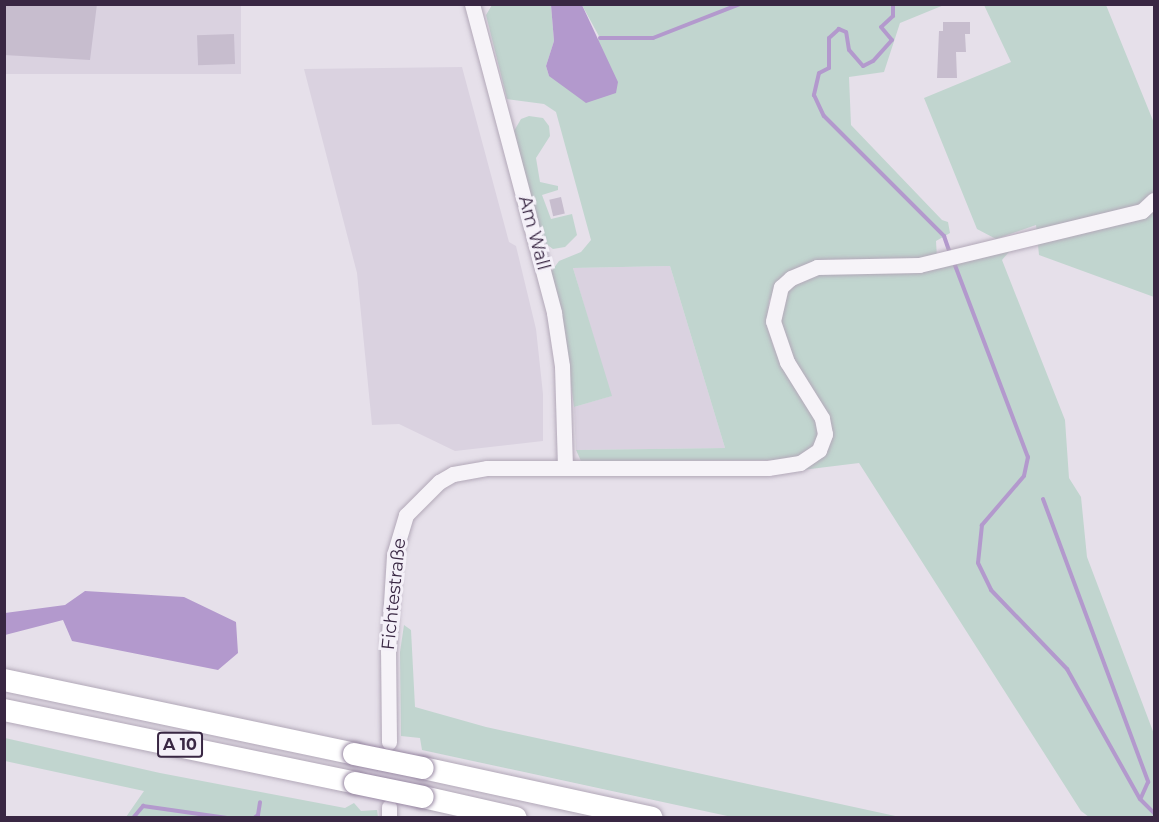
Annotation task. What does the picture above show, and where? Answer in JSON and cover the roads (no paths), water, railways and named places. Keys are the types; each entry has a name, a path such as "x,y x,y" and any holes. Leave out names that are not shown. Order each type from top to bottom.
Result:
{"highway":[{"name":"A 10","path":"4,680 651,818"},
{"name":"A 10","path":"4,710 516,818"}],"street":[{"name":"Am Wall","path":"471,4 554,313 562,366 565,466"},
{"name":"Fichtestraße","path":"389,742 388,651 394,555 406,515 427,490 453,474 487,468 565,466 768,468 810,459 824,442 822,418 777,339 773,321 781,287 798,274 817,267 898,268 940,260 1142,211 1155,200"}],"waterway":[{"path":"600,38 653,38 740,4"},
{"path":"893,4 893,16 881,27 892,40 873,61 863,66 849,50 846,32 839,29 829,38 829,68 819,73 814,95 824,116 944,236 950,253"},
{"path":"953,260 1028,457 1024,476 982,525 978,563 991,590 1067,669 1140,799 1154,813"},
{"path":"1043,499 1148,782 1141,798"},
{"path":"254,818 258,815 260,802"},
{"path":"133,818 143,806 227,818"}]}
